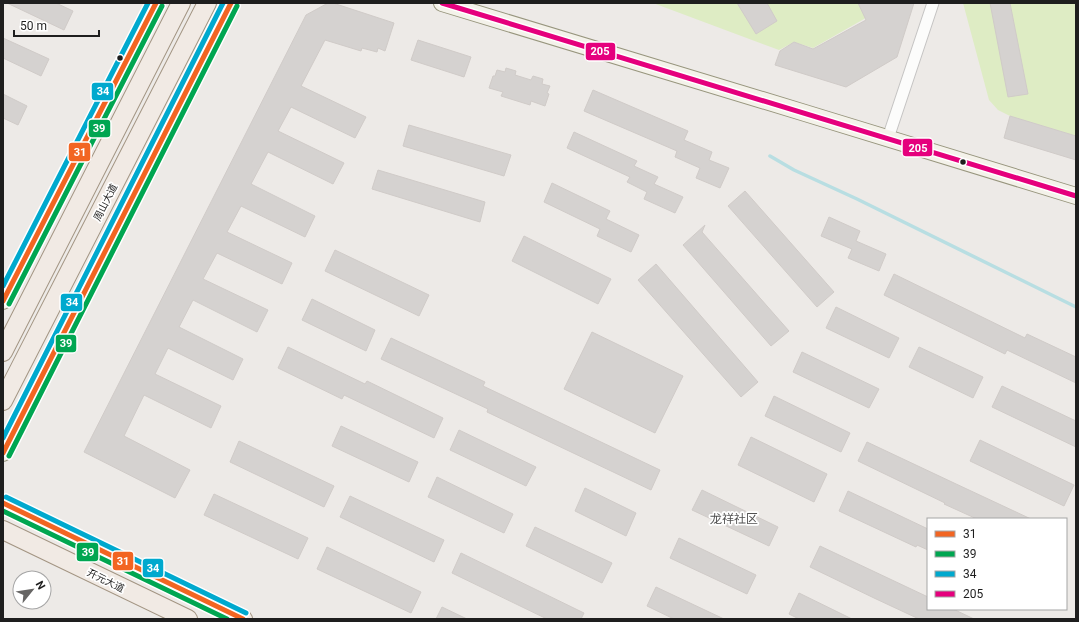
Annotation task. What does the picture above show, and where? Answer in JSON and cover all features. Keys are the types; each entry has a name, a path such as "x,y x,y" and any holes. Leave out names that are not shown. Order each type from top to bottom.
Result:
{"main road":[{"path":"3,352 182,3"},
{"name":"周山大道","path":"3,401 207,3"},
{"path":"3,503 242,619"},
{"name":"开元大道","path":"3,530 188,619"}],"street":[{"path":"3,301 156,3"},
{"path":"3,453 9,433 231,3"},
{"path":"442,3 1076,188"},
{"path":"471,3 889,134 1076,196"},
{"path":"889,134 932,3"}],"green space":[{"path":"653,3 883,3 864,19 813,48 794,42 779,50"},
{"path":"963,3 1076,3 1076,136 1010,116 998,110 989,100"}],"building":[{"path":"7,3 56,3 73,11 64,30"},
{"path":"328,3 333,3 394,23 385,51 378,48 377,52 362,48 361,51 325,40 301,86 366,117 355,138 291,107 278,131 344,163 333,184 268,152 251,184 315,216 305,237 241,206 227,232 292,263 282,284 217,253 203,279 268,310 257,332 193,300 179,327 243,359 233,380 168,348 155,374 221,406 211,428 144,395 124,436 190,470 175,498 84,452 306,15"},
{"path":"737,3 767,3 777,21 756,34"},
{"path":"858,3 914,3 897,57 846,87 775,65 780,51 794,42 813,49 866,20"},
{"path":"990,3 1010,3 1028,94 1008,97"},
{"path":"3,38 49,59 41,76 3,58"},
{"path":"418,40 471,57 464,77 411,60"},
{"path":"506,68 516,71 515,75 531,80 533,76 543,79 542,84 550,86 547,93 549,94 545,106 531,101 530,105 501,96 503,92 489,88 493,76 495,76 497,70 505,72"},
{"path":"593,90 688,131 684,140 712,152 709,160 729,168 720,188 696,178 700,168 675,157 677,151 584,111"},
{"path":"3,94 27,106 18,125 3,118"},
{"path":"1010,116 1076,136 1076,160 1004,138"},
{"path":"409,125 511,155 504,176 403,146"},
{"path":"574,132 637,161 634,166 658,177 654,184 683,197 675,213 644,199 647,192 627,182 630,177 567,148"},
{"path":"378,170 485,202 480,222 372,189"},
{"path":"552,183 610,211 606,219 639,235 631,252 597,236 600,229 544,202"},
{"path":"745,191 834,292 817,307 728,206"},
{"path":"829,217 860,231 856,241 886,254 879,271 848,258 852,249 821,236"},
{"path":"705,225 702,232 789,331 771,346 683,245"},
{"path":"524,236 611,279 598,304 512,261"},
{"path":"335,250 429,295 419,316 325,271"},
{"path":"656,264 758,382 741,397 638,280"},
{"path":"894,274 1025,338 1027,334 1076,357 1076,383 1007,350 1005,354 884,295"},
{"path":"312,299 375,330 366,351 302,320"},
{"path":"836,307 899,338 889,358 826,328"},
{"path":"592,332 683,376 655,433 564,389"},
{"path":"391,338 485,382 483,386 660,470 651,490 487,412 488,409 381,359"},
{"path":"288,347 365,384 367,381 443,418 434,438 344,395 342,399 278,368"},
{"path":"919,347 983,377 973,398 909,367"},
{"path":"802,352 879,389 869,408 793,372"},
{"path":"1002,386 1076,421 1076,447 992,407"},
{"path":"774,396 850,433 841,452 765,416"},
{"path":"341,426 418,462 409,482 332,446"},
{"path":"459,430 536,467 526,486 450,450"},
{"path":"751,437 827,474 814,502 738,465"},
{"path":"980,440 1074,485 1064,506 970,461"},
{"path":"239,441 334,486 324,507 230,462"},
{"path":"867,442 1029,518 975,518 858,461"},
{"path":"437,477 513,514 504,533 428,497"},
{"path":"585,488 636,513 626,536 575,511"},
{"path":"702,490 778,527 769,546 692,510"},
{"path":"848,491 927,529 927,550 917,545 916,547 839,511"},
{"path":"214,494 308,538 298,559 204,515"},
{"path":"350,496 444,540 434,562 340,517"},
{"path":"535,527 612,563 602,583 526,546"},
{"path":"679,538 756,575 747,594 670,558"},
{"path":"820,546 927,597 927,610 955,610 974,619 919,619 810,567"},
{"path":"327,547 421,592 411,613 317,569"},
{"path":"461,553 584,613 581,619 547,619 452,573"},
{"path":"656,587 724,619 674,619 647,606"},
{"path":"799,593 852,619 799,619 789,614"},
{"path":"442,607 467,619 436,619"}],"waterway":[{"path":"770,156 794,170 857,199 1076,307"}],"transit line":[{"name":"34","path":"3,286 148,3"},
{"name":"31","path":"3,301 156,3"},
{"name":"34","path":"3,438 223,3"},
{"name":"31","path":"3,453 231,3"},
{"name":"205","path":"442,3 1076,196"},
{"name":"39","path":"9,304 162,6"},
{"name":"39","path":"9,456 237,6"},
{"name":"34","path":"6,497 246,613"},
{"name":"31","path":"3,503 243,619"},
{"name":"39","path":"3,511 227,619"}],"district":[{"name":"龙祥社区","path":"734,519"}]}
